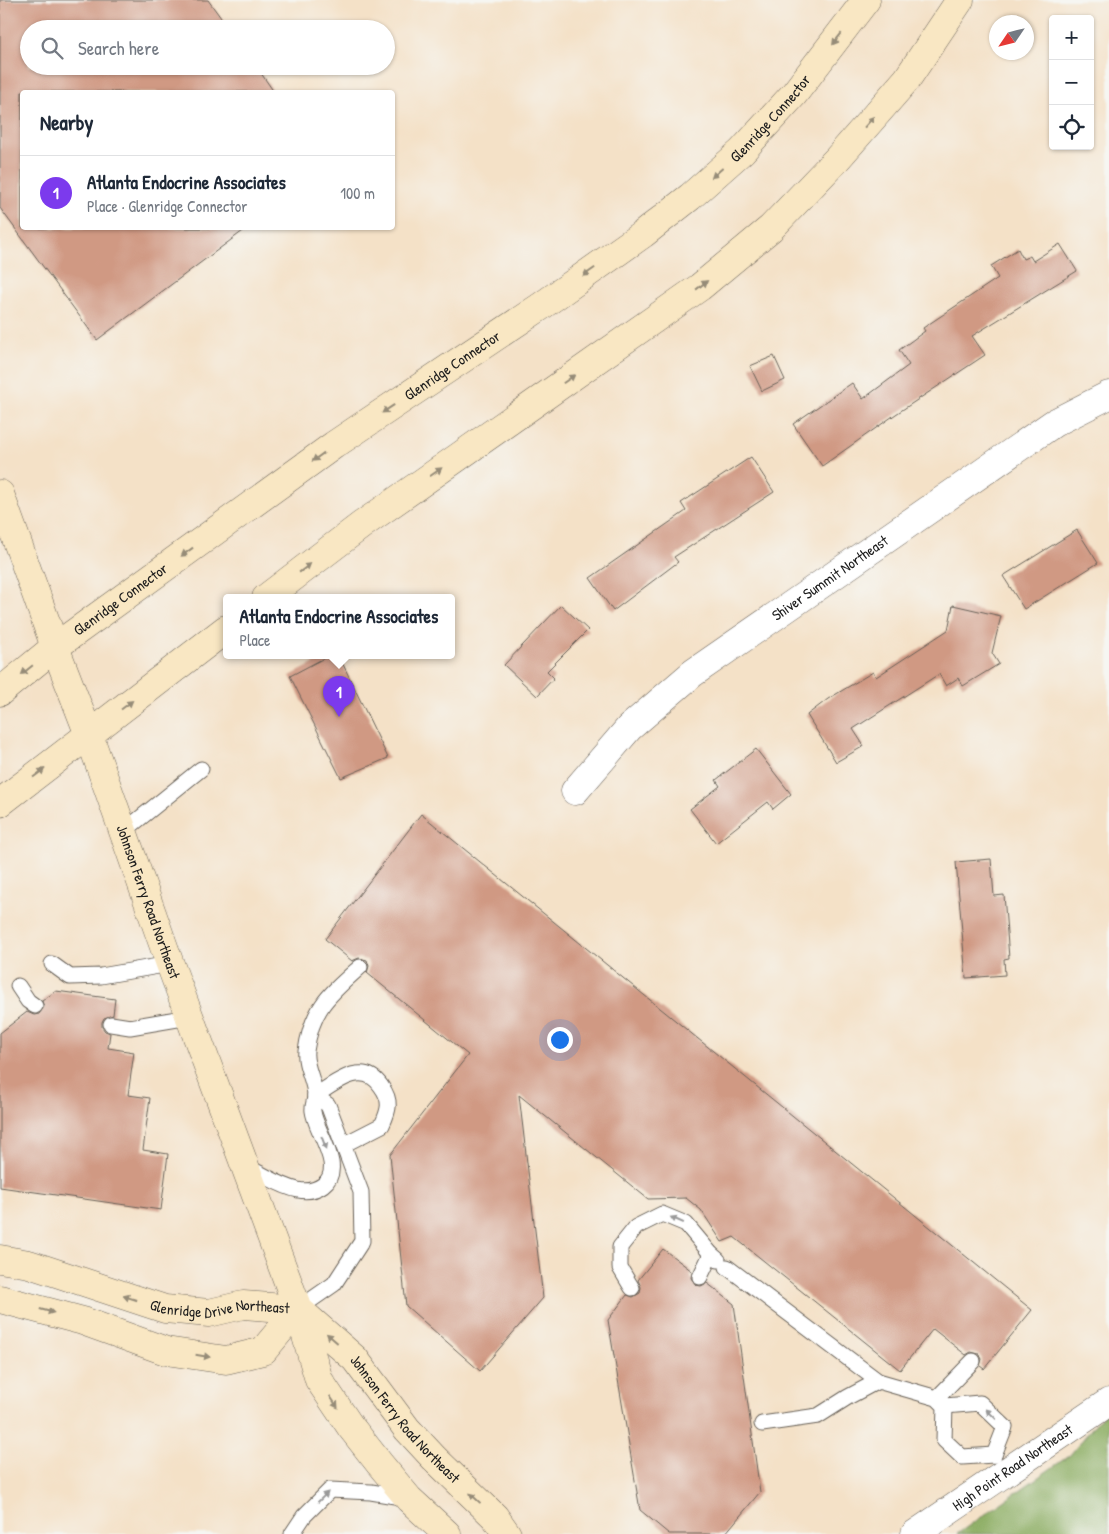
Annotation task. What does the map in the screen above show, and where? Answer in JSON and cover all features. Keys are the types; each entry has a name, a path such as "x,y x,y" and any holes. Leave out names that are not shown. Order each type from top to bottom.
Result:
{"main road":[{"name":"Glenridge Connector","path":"0,692 55,647 334,446 540,307 659,222 742,151 794,94 866,0"},
{"path":"271,594 363,524 700,287 771,228 837,159 906,79 960,0"},
{"name":"Johnson Ferry Road Northeast","path":"0,494 189,1017 298,1309 319,1380 350,1426 409,1499 448,1534"},
{"path":"0,803 223,631"},
{"name":"Glenridge Drive Northeast","path":"0,1259 29,1264 164,1309 209,1313 243,1305 298,1309"},
{"name":"Glenridge Drive Northeast","path":"0,1299 83,1321 166,1351 226,1360 263,1351 298,1309"},
{"name":"Johnson Ferry Road Northeast","path":"298,1309 355,1359 407,1429 495,1517 508,1534"}],"street":[{"name":"Shiver Summit Northeast","path":"575,791 629,728 693,674 1054,423 1109,395"},
{"name":"High Point Road Northeast","path":"915,1534 1000,1463 1109,1402"}],"lane":[{"path":"123,832 201,769"},
{"path":"52,964 70,977 101,976 170,964"},
{"path":"246,1167 259,1172 278,1184 307,1192 326,1183 330,1176 332,1164 312,1111 315,1096 306,1054 310,1031 318,1010 336,989 360,968"},
{"path":"18,986 28,1001 36,1006"},
{"path":"111,1024 130,1027 189,1017"},
{"path":"315,1096 349,1076 362,1073 376,1077 386,1093 389,1108 382,1125 343,1145"},
{"path":"298,1309 334,1284 362,1241 361,1192 328,1105 315,1096"},
{"path":"632,1288 620,1268 620,1247 636,1227 662,1214 686,1224 719,1260 878,1381 941,1402 980,1403 1005,1427 1000,1463 962,1457 944,1440 941,1402 973,1361"},
{"path":"700,1277 719,1260"},
{"path":"762,1424 818,1416 878,1381"},
{"path":"292,1534 304,1516 330,1490 371,1492 409,1499"}],"green space":[{"path":"1109,1407 1109,1534 957,1534 1070,1455"}],"building":[{"path":"0,0 208,0 222,20 20,20 20,75 262,75 273,90 20,90 20,230 244,230 97,340 0,208"},
{"path":"1060,244 1077,271 972,336 985,355 822,466 793,424 852,383 863,399 909,365 899,350 925,331 923,328 998,278 991,266 1018,249 1023,259 1030,256 1033,261"},
{"path":"774,356 785,380 762,391 750,366"},
{"path":"751,457 774,492 674,557 678,562 613,611 590,578 686,511 681,503"},
{"path":"1077,530 1098,563 1024,609 1003,576"},
{"path":"561,605 588,630 547,671 554,678 537,696 504,665"},
{"path":"953,605 1001,616 992,653 999,664 963,686 958,678 946,686 939,674 853,729 864,746 836,762 807,715 828,699 873,672 876,677 948,630"},
{"path":"322,659 340,659 388,758 341,778 290,676"},
{"path":"756,749 791,794 773,809 768,802 716,843 690,809 720,786 716,780"},
{"path":"421,814 1032,1310 984,1369 980,1366 982,1359 979,1354 971,1352 966,1355 933,1329 900,1370 734,1237 722,1242 701,1210 686,1198 648,1199 519,1095 543,1298 480,1371 406,1306 390,1155 468,1055 367,973 369,966 367,960 359,958 352,961 325,939"},
{"path":"991,859 994,896 1004,895 1009,958 1004,959 1005,975 966,978 956,862"},
{"path":"56,991 115,999 113,1015 104,1018 102,1022 102,1027 110,1033 108,1048 134,1052 128,1095 150,1098 143,1150 168,1154 161,1210 0,1187 0,1033 27,1012 34,1015 39,1014 44,1007 42,1001"},
{"path":"663,1249 692,1271 691,1278 696,1285 701,1286 707,1283 734,1304 760,1492 725,1534 669,1534 640,1510 608,1320 627,1295 633,1297 640,1293 641,1287 638,1280"}],"place":[{"name":"Atlanta Endocrine Associates","path":"339,717"}]}
